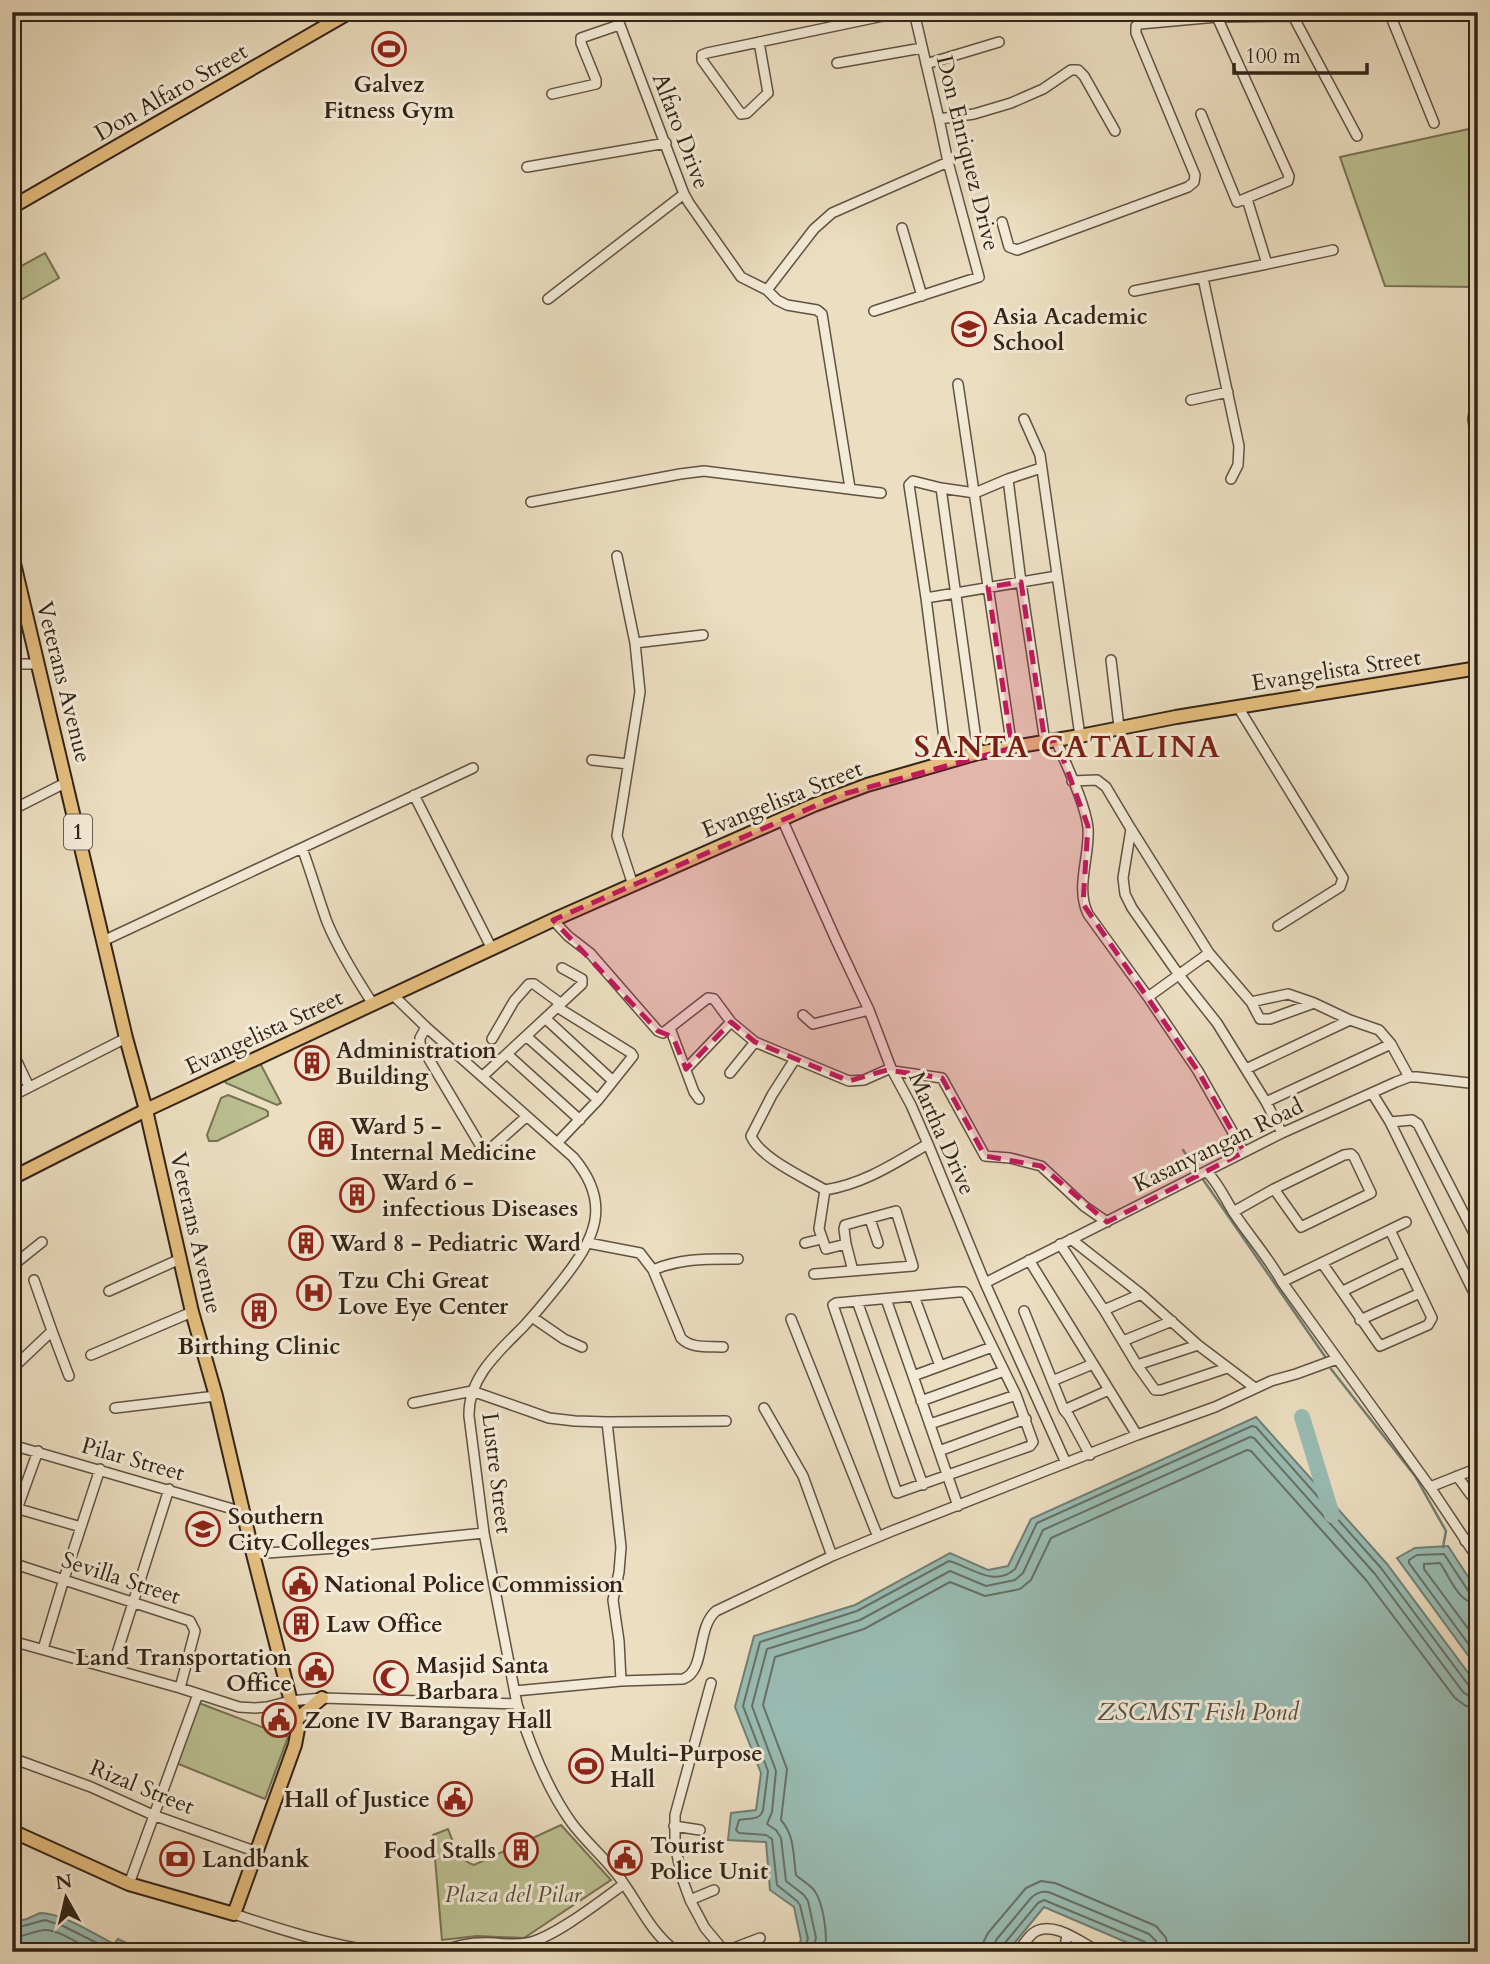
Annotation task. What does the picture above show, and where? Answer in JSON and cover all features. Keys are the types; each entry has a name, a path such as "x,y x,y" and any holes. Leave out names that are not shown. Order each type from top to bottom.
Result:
{"main road":[{"name":"Don Alfaro Street","path":"12,207 350,12"},
{"name":"Veterans Avenue","path":"12,555 16,590 67,782 192,1311 216,1396 298,1729 295,1745 234,1914"},
{"name":"Evangelista Street","path":"12,1178 146,1110 553,920 782,819 867,785 978,753 1478,668"},
{"path":"296,1720 322,1698"},
{"path":"12,1831 130,1884 234,1914"}],"street":[{"name":"Alfaro Drive","path":"615,12 684,194 741,277 767,290 787,305 817,310 822,314 850,488"},
{"path":"759,42 768,93 747,113 741,114 701,57 707,53 759,42 902,12"},
{"name":"Don Enriquez Drive","path":"874,311 979,277 948,162 915,12"},
{"path":"1389,12 1434,123"},
{"path":"1002,222 1009,247 1017,250 1188,187 1194,182 1195,175 1135,29 1140,24 1197,16 1217,18 1297,14 1357,136"},
{"path":"1201,114 1235,200 1240,202 1288,181 1289,176 1217,18"},
{"path":"552,94 596,84 581,38 620,25"},
{"path":"926,64 999,43"},
{"path":"837,62 922,48"},
{"path":"939,119 974,114 1011,103 1043,89 1071,71 1078,70 1115,131"},
{"path":"527,167 666,143"},
{"path":"767,290 814,229 832,213 948,162"},
{"path":"548,299 684,194"},
{"path":"1247,199 1267,264"},
{"path":"902,228 922,296"},
{"path":"1134,291 1333,250"},
{"path":"1203,278 1239,446 1238,465 1231,479"},
{"path":"958,384 1012,748"},
{"path":"1478,389 1473,419 1474,426 1478,428"},
{"path":"1191,400 1228,392"},
{"path":"1024,419 1040,455 1080,736"},
{"path":"947,762 909,485 914,481 975,493 1041,468"},
{"path":"531,502 704,471 881,492"},
{"path":"1008,479 1021,582 1051,741 1072,781 1088,827 1083,904 1198,1071 1244,1152"},
{"path":"941,488 978,753"},
{"path":"617,556 635,643 640,692 617,836 634,885"},
{"path":"926,598 1057,576"},
{"path":"635,643 703,635"},
{"path":"1111,660 1119,727"},
{"path":"12,664 37,664"},
{"path":"1238,707 1343,878 1340,887 1278,926"},
{"path":"592,760 628,764"},
{"path":"103,941 473,768"},
{"path":"1072,781 1097,779 1106,787 1209,953 1251,1002 1260,1019 1314,1003"},
{"path":"12,810 67,782"},
{"path":"414,795 492,949"},
{"name":"Martha Drive","path":"782,819 869,1010 892,1069 928,1143 985,1283 1066,1463"},
{"path":"1131,830 1124,878 1125,894 1179,975 1217,1023 1282,1133"},
{"path":"302,848 336,942 373,1004"},
{"path":"553,920 590,953 658,1031 663,1033 708,998 714,999 732,1022 755,1042 849,1082 864,1080 892,1069 942,1078 985,1156 1010,1158 1041,1166 1084,1206 1107,1222"},
{"path":"1148,997 1209,953"},
{"path":"483,1076 582,984 582,979 562,968"},
{"path":"492,1039 513,1001 529,985 534,984 558,1005 631,1053 632,1059 557,1143"},
{"path":"1251,1002 1288,994 1379,1030 1391,1044 1409,1077"},
{"name":"Lustre Street","path":"393,995 573,1157 591,1181 595,1217 588,1243 578,1260 532,1317 481,1375 472,1391 469,1416 484,1533 514,1691 539,1765 560,1806 577,1830 624,1884 653,1930 677,1952"},
{"path":"803,1015 813,1024 869,1010"},
{"path":"545,1018 613,1080"},
{"path":"1245,1069 1350,1020"},
{"path":"686,1069 732,1022"},
{"path":"426,1027 420,1044 483,1150 491,1148 526,1117"},
{"path":"670,1028 699,1099"},
{"path":"526,1036 598,1100"},
{"path":"12,1096 126,1038"},
{"path":"730,1073 755,1042"},
{"path":"1266,1102 1391,1044"},
{"path":"12,1051 29,1087"},
{"path":"507,1054 580,1120"},
{"path":"795,1059 772,1095 751,1136 764,1154 825,1190 864,1180 928,1143"},
{"name":"Kasanyangan Road","path":"985,1283 1282,1133 1409,1077 1478,1084"},
{"path":"1372,1093 1390,1122 1478,1301"},
{"path":"1390,1122 1412,1120 1418,1124 1478,1241"},
{"path":"1233,1212 1274,1189 1351,1154 1371,1193 1301,1227 1274,1189"},
{"path":"1208,1171 1233,1212 1478,1559"},
{"path":"825,1190 819,1229 821,1239 825,1249 846,1244"},
{"path":"814,1274 853,1271 912,1266 896,1212 845,1225 846,1244 853,1271"},
{"path":"870,1219 878,1243"},
{"path":"1282,1282 1406,1222"},
{"path":"1322,1263 1377,1343 1380,1346 1385,1345 1431,1322 1432,1318 1390,1230"},
{"path":"806,1243 821,1239"},
{"path":"1071,1239 1141,1294 1198,1345 1255,1388"},
{"path":"12,1266 42,1242"},
{"path":"588,1243 640,1253 653,1270 685,1343 723,1347"},
{"path":"1060,1244 1137,1365 1157,1390 1227,1368"},
{"path":"109,1291 180,1259"},
{"path":"653,1270 670,1263 691,1260 738,1259"},
{"path":"1029,1260 1137,1435"},
{"path":"1343,1291 1405,1261"},
{"path":"34,1280 69,1376"},
{"path":"964,1292 967,1295 1016,1395 1033,1438 1030,1446 897,1493 833,1310 836,1303 886,1299 964,1292"},
{"path":"1360,1320 1420,1293"},
{"path":"1104,1310 1141,1294"},
{"path":"914,1296 940,1366"},
{"path":"886,1299 958,1506"},
{"path":"857,1301 923,1485"},
{"path":"91,1355 192,1311"},
{"path":"1024,1311 1064,1410 1090,1455"},
{"path":"532,1317 564,1339 582,1347"},
{"path":"791,1319 878,1537"},
{"path":"1123,1341 1172,1321"},
{"path":"12,1369 52,1331"},
{"path":"1137,1365 1198,1345"},
{"path":"913,1376 992,1347"},
{"path":"514,1691 688,1677 696,1667 710,1616 716,1611 878,1537 1215,1407 1255,1388 1337,1359"},
{"path":"1052,1381 1093,1364"},
{"path":"921,1401 1004,1371"},
{"path":"1064,1410 1109,1390"},
{"path":"413,1403 472,1391 548,1418 607,1422 726,1420"},
{"path":"930,1424 1016,1395"},
{"path":"115,1408 216,1396"},
{"path":"764,1408 803,1476 832,1556"},
{"path":"939,1451 1026,1419"},
{"path":"607,1422 621,1547 613,1600 621,1681"},
{"name":"Pilar Street","path":"12,1445 243,1512"},
{"path":"12,1523 15,1507 37,1451"},
{"path":"1430,1488 1478,1468"},
{"path":"43,1649 100,1469"},
{"path":"1457,1476 1478,1500"},
{"path":"112,1669 169,1489"},
{"path":"15,1507 81,1527"},
{"path":"253,1554 484,1533"},
{"path":"1465,1541 1478,1536"},
{"name":"Sevilla Street","path":"12,1563 190,1621 195,1631 180,1688"},
{"path":"12,1641 239,1707 267,1707 290,1701 322,1698 517,1704"},
{"path":"711,1683 675,1815 675,1845 690,1900 705,1928 725,1951 760,1938"},
{"path":"130,1884 198,1694"},
{"name":"Rizal Street","path":"12,1758 91,1787 153,1815 257,1852"},
{"path":"674,1826 700,1830"},
{"path":"441,1952 474,1943 534,1942 554,1932 624,1884"},
{"path":"690,1900 714,1890"},
{"path":"234,1914 300,1936 380,1952"},
{"path":"1018,1952 1034,1933 1044,1928 1054,1929 1100,1952"},
{"path":"1064,1952 1067,1935"}],"highlighted area":[{"path":"1021,582 1045,742 1056,740 1088,826 1083,904 1198,1071 1244,1152 1107,1222 1041,1166 985,1156 942,1078 887,1070 849,1081 755,1042 731,1022 686,1069 673,1037 658,1031 553,920 840,795 1012,748 988,587"}],"green space":[{"path":"1478,127 1478,287 1385,286 1340,157"},
{"path":"45,253 59,278 12,305 12,271"},
{"path":"260,1063 281,1103 277,1105 224,1080"},
{"path":"228,1095 266,1110 268,1116 217,1141 209,1141 207,1135 221,1098"},
{"path":"199,1703 288,1737 265,1799 176,1763"},
{"name":"Plaza del Pilar","path":"561,1825 611,1880 524,1938 477,1936 442,1940 433,1835 448,1829 460,1855 474,1865"}],"water":[{"name":"ZSCMST Fish Pond","path":"1256,1417 1387,1564 1478,1686 1478,1952 1149,1952 1044,1907 1007,1952 794,1952 801,1940 794,1907 770,1890 766,1842 728,1840 731,1813 756,1810 761,1773 735,1707 754,1636 855,1605 950,1553 988,1570 1008,1566 1031,1519"},
{"path":"1448,1546 1478,1592 1478,1669 1397,1558 1415,1548"},
{"path":"40,1913 68,1920 114,1944 118,1939 146,1952 12,1952 12,1922"}],"waterway":[{"path":"1183,1150 1196,1169"},
{"path":"1202,1178 1326,1358"},
{"path":"1331,1369 1415,1476 1446,1531 1443,1547"},
{"path":"1302,1417 1332,1515"}],"place":[{"name":"Galvez Fitness Gym","path":"389,49"},
{"name":"Asia Academic School","path":"969,329"},
{"name":"Administration Building","path":"312,1063"},
{"name":"Ward 5 - Internal Medicine","path":"326,1139"},
{"name":"Ward 6 - infectious Diseases","path":"357,1195"},
{"name":"Ward 8 - Pediatric Ward","path":"306,1243"},
{"name":"Tzu Chi Great Love Eye Center","path":"314,1293"},
{"name":"Birthing Clinic","path":"259,1311"},
{"name":"Southern City Colleges","path":"203,1529"},
{"name":"National Police Commission","path":"300,1584"},
{"name":"Law Office","path":"301,1624"},
{"name":"Land Transportation Office","path":"316,1670"},
{"name":"Masjid Santa Barbara","path":"391,1678"},
{"name":"Zone IV Barangay Hall","path":"279,1720"},
{"name":"Multi-Purpose Hall","path":"586,1766"},
{"name":"Hall of Justice","path":"455,1799"},
{"name":"Food Stalls","path":"521,1850"},
{"name":"Tourist Police Unit","path":"625,1858"},
{"name":"Landbank","path":"177,1859"}],"district":[{"name":"SANTA CATALINA","path":"1068,747"}]}
